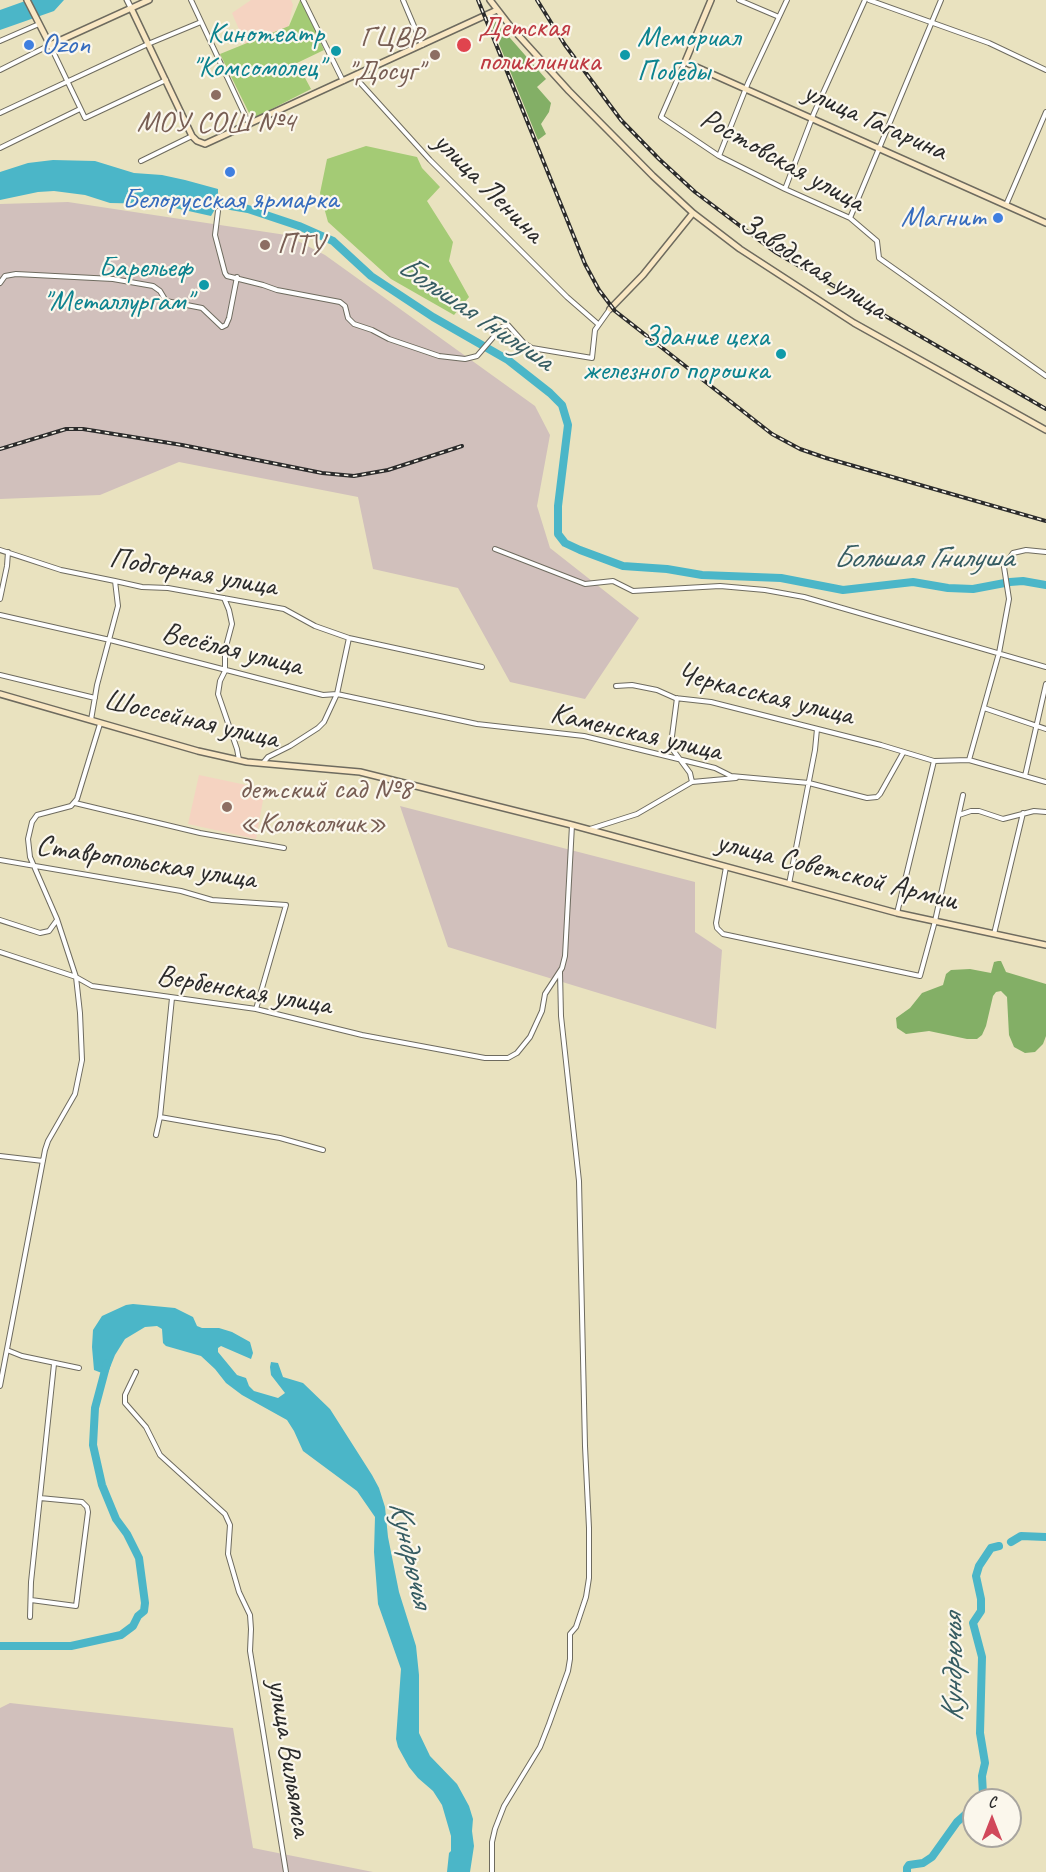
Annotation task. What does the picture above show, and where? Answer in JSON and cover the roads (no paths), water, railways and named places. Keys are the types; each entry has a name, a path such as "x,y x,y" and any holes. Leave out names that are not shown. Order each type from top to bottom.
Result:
{"main road":[{"path":"27,0 50,45 149,0"},
{"path":"131,8 192,136 205,144 497,10 492,0"},
{"path":"685,62 711,0"},
{"name":"Заводская улица","path":"497,10 583,105 652,176 693,213 740,249 835,311 1046,430"},
{"name":"улица Гагарина","path":"685,62 1046,223"},
{"path":"610,309 643,275 693,213"},
{"name":"Шоссейная улица","path":"0,694 198,751 262,763 360,772 619,837"},
{"name":"улица Советской Армии","path":"619,837 897,913 1046,945"}],"street":[{"path":"127,0 131,8"},
{"path":"191,0 249,124"},
{"path":"303,0 343,81"},
{"path":"403,0 422,45"},
{"path":"739,0 779,17"},
{"path":"719,156 787,0"},
{"path":"785,189 813,119 869,0 989,43 1046,70"},
{"path":"849,218 941,0"},
{"path":"0,41 38,22"},
{"path":"0,113 148,44 201,22"},
{"path":"0,69 50,45 85,118 166,80"},
{"name":"Ростовская улица","path":"685,62 661,117 719,156 849,218 877,241 879,258 1046,376"},
{"name":"улица Ленина","path":"354,76 430,160 567,297 598,324"},
{"path":"0,148 80,109"},
{"path":"1006,205 1046,112"},
{"path":"141,161 192,136"},
{"path":"218,211 215,235 225,273 278,291 344,304 348,318 354,324 433,355 465,359 477,356 502,327 508,325 524,343 532,348 592,358 595,330 610,309"},
{"path":"0,283 5,276 16,274 113,279 153,286 160,291 166,301 202,308 222,327 226,325 229,318 237,277"},
{"path":"495,549 585,584 613,581 633,591 720,586 765,590 804,597 1046,667"},
{"name":"Подгорная улица","path":"0,550 61,570 284,609 315,626 349,638 482,667"},
{"path":"1046,552 1026,550 1012,553 1005,567 1009,599 999,653 969,759 1046,782"},
{"path":"0,599 8,552"},
{"path":"91,720 118,606 115,581"},
{"path":"224,597 232,624 225,650 225,671 220,681 218,694 240,760"},
{"name":"Весёлая улица","path":"0,615 110,640 323,696 337,694 454,720"},
{"path":"262,763 268,757 318,728 328,714 337,694 349,638"},
{"path":"0,675 95,698"},
{"path":"1025,776 1046,684"},
{"name":"Черкасская улица","path":"616,686 632,685 657,690 677,698 711,702 882,745 934,761 969,759"},
{"path":"677,698 671,744 679,760 690,773 692,782"},
{"path":"984,708 1046,729"},
{"name":"Каменская улица","path":"454,720 584,736 715,768 724,774 740,778 809,783 867,798 877,797 903,753"},
{"path":"0,1386 48,1141 70,1104 81,1071 81,1026 76,977 57,919 27,846 34,818 42,812 71,806 75,803 100,724"},
{"path":"789,885 817,729"},
{"path":"897,913 934,761"},
{"path":"590,829 637,814 692,782 740,778"},
{"path":"726,867 716,923 717,928 723,934 920,976 935,921 963,795"},
{"name":"Ставропольская улица","path":"75,803 200,832 284,848"},
{"path":"958,815 979,811 1003,819 1034,811 1046,812"},
{"path":"994,934 1023,813"},
{"path":"492,1872 492,1842 495,1829 504,1806 540,1747 549,1724 568,1671 570,1634 576,1627 589,1578 579,1181 561,1016 560,972 566,957 572,825"},
{"name":"Ставропольская улица","path":"0,861 182,891 212,900 286,905 256,1009"},
{"path":"0,920 40,933 49,931 57,919"},
{"name":"Вербенская улица","path":"0,952 76,977 92,986 256,1009 362,1035 485,1058 508,1058 523,1047 533,1032 542,1011 545,994 560,972"},
{"path":"156,1136 172,998"},
{"path":"160,1117 290,1141 323,1150"},
{"path":"0,1156 43,1161"},
{"path":"7,1350 54,1364 79,1368"},
{"path":"30,1617 54,1364"},
{"name":"улица Вильямса","path":"136,1372 124,1395 125,1403 146,1427 160,1455 225,1514 230,1525 228,1554 239,1592 250,1615 252,1629 250,1651 286,1872"},
{"path":"31,1600 76,1606 88,1512 82,1502 40,1498"}],"water":[{"path":"28,0 64,0 54,11 0,30 0,10"},
{"path":"53,160 95,161 134,173 162,175 185,180 218,189 218,204 211,216 157,204 110,203 85,195 54,191 0,200 0,172 28,163"},
{"path":"133,1304 175,1308 193,1317 197,1326 219,1328 250,1342 253,1353 251,1359 221,1346 218,1352 237,1375 246,1378 254,1391 278,1398 285,1393 271,1375 270,1367 271,1362 278,1363 283,1377 303,1383 330,1409 372,1475 385,1507 388,1537 399,1592 416,1646 419,1675 419,1733 430,1756 457,1784 469,1806 473,1819 474,1846 470,1872 447,1872 451,1836 442,1805 433,1791 409,1767 398,1747 396,1739 401,1669 378,1604 374,1552 375,1517 357,1491 303,1451 287,1420 242,1395 226,1383 201,1356 166,1346 163,1343 162,1329 157,1326 145,1327 125,1339 107,1375 94,1370 93,1330 102,1316"}],"waterway":[{"name":"Большая Гнилуша","path":"208,202 248,209 299,226 333,241 371,276 433,317 508,360 550,393 562,405 568,425 558,506 558,534 565,543 580,550 623,566 667,569 702,575 781,578 843,590 913,582 948,588 973,589 1023,581 1046,585"},
{"name":"Кундрючья","path":"0,1646 71,1646 121,1635 133,1626 138,1616 144,1611 139,1558 127,1534 116,1519 102,1485 93,1445 95,1408 107,1363"},
{"name":"Кундрючья","path":"1011,1542 1021,1536 1046,1537"},
{"name":"Кундрючья","path":"983,1788 985,1763 980,1733 982,1657 973,1623 981,1611 976,1576 979,1566 991,1548 999,1546"},
{"name":"Кундрючья","path":"907,1872 909,1865 923,1863 932,1857 962,1818"}],"railway":[{"path":"478,0 585,264 599,290 615,311 772,434 800,449 1046,521"},
{"path":"537,0 565,45 621,120 695,192 775,252 1046,409"},
{"path":"0,449 66,429 83,429 182,445 322,473 354,476 388,470 462,446"}],"place":[{"name":"Ozon","path":"29,45"},
{"name":"Детская поликлиника","path":"464,45"},
{"name":"Кинотеатр \"Комсомолец\"","path":"336,51"},
{"name":"ГЦВР \"Досуг\"","path":"435,55"},
{"name":"Мемориал Победы","path":"625,55"},
{"name":"МОУ СОШ №4","path":"216,95"},
{"name":"Белорусская ярмарка","path":"230,172"},
{"name":"Магнит","path":"998,218"},
{"name":"ПТУ","path":"265,245"},
{"name":"Барельеф \"Металлургам\"","path":"204,285"},
{"name":"Здание цеха железного порошка","path":"781,354"},
{"name":"детский сад №8 «Колоколчик»","path":"227,807"}]}
